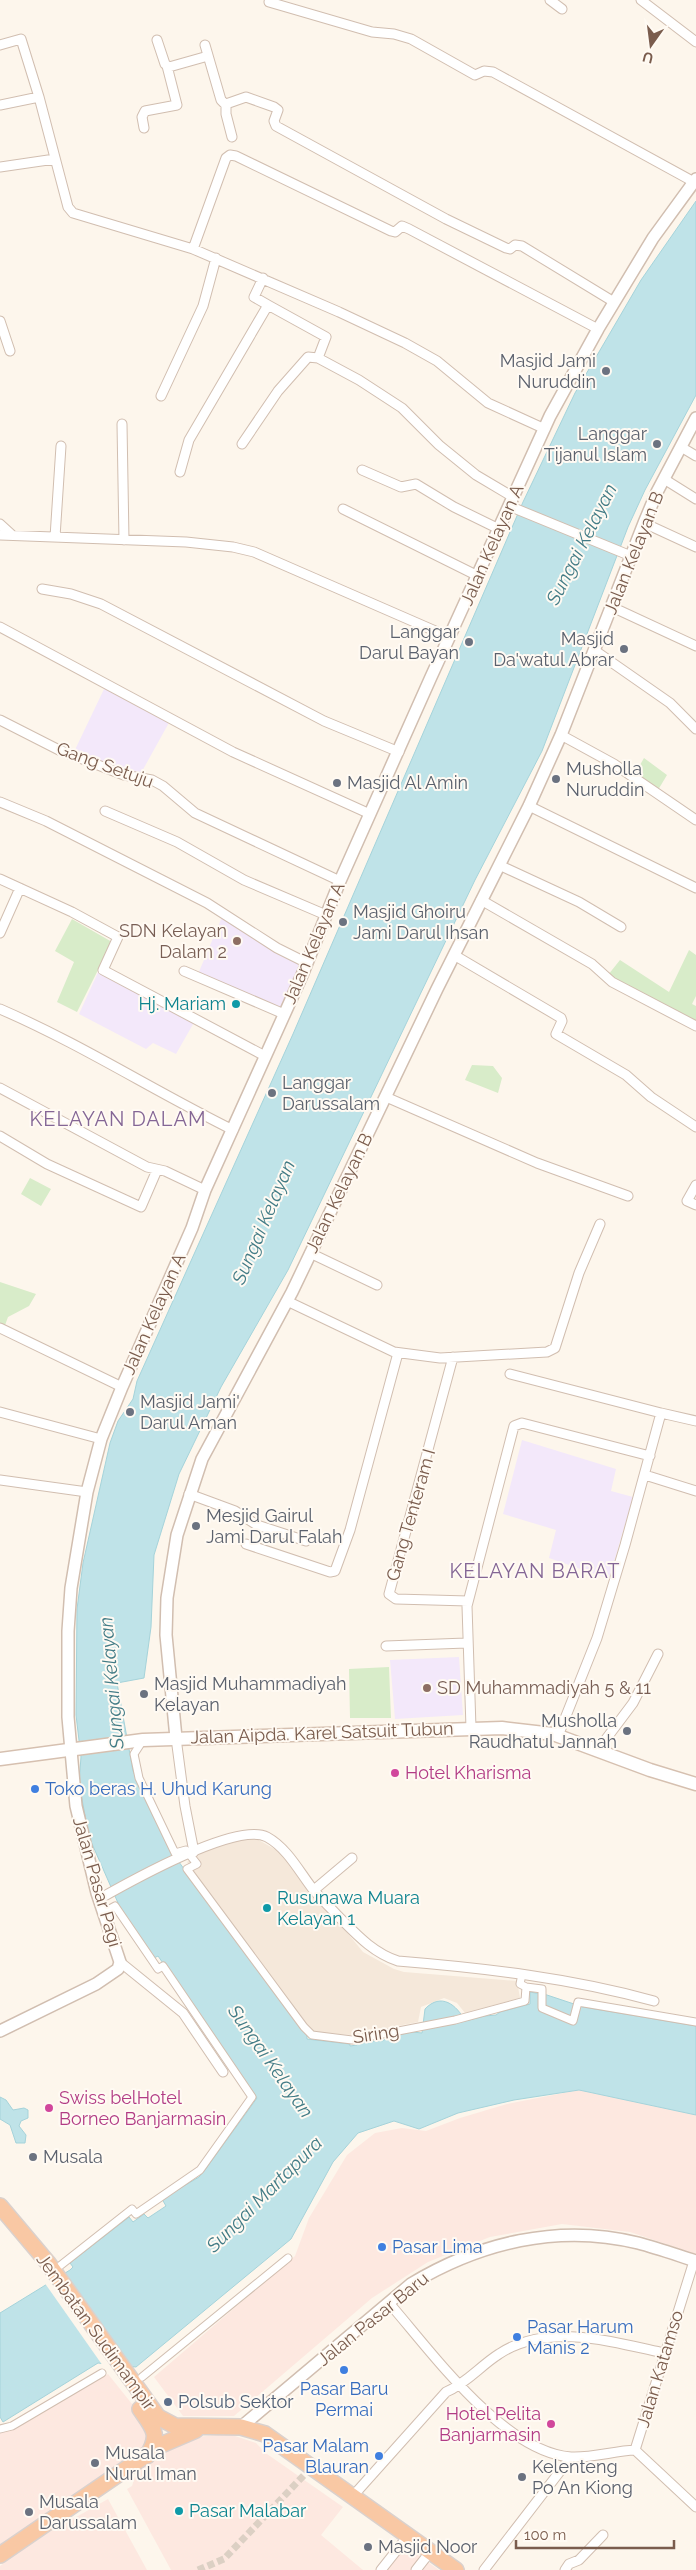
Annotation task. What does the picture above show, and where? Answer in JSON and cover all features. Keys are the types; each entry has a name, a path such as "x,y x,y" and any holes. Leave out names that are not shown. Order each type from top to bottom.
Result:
{"highway":[{"name":"Jembatan Sudimampir","path":"0,2211 153,2419"},
{"path":"147,2456 156,2437 153,2419 175,2426 241,2427 271,2437 309,2469 456,2570"},
{"path":"0,2555 177,2436 212,2426"}],"main road":[{"name":"Jalan Aipda. Karel Satsuit Tubun","path":"0,1759 70,1751 88,1746 176,1738 320,1735 470,1728 530,1730 558,1736 596,1751 696,1784"}],"street":[{"path":"550,0 562,8"},
{"path":"641,0 696,42"},
{"path":"269,2 372,32 411,38 475,75 484,71 493,72 695,180"},
{"path":"0,44 22,39 68,207 74,213 193,250 263,278 405,343 437,362 488,402 545,428"},
{"path":"144,128 142,117 144,111 177,105 167,66 157,40"},
{"path":"205,45 221,100 226,106 226,114 232,137"},
{"path":"167,66 208,56"},
{"path":"0,105 39,97"},
{"path":"226,106 246,97 274,106 278,110 274,121 276,126 446,219 506,248 515,245 522,246 614,302"},
{"path":"193,250 226,158 230,155 236,156 391,231 395,232 402,226 409,229 598,329"},
{"path":"0,167 55,159"},
{"name":"Jalan Kelayan A","path":"70,1751 68,1622 71,1588 87,1492 102,1439 122,1387 192,1228 205,1190 307,963 340,881 499,530 513,504 545,428 614,302 653,238 695,180"},
{"path":"161,396 203,306 216,258"},
{"path":"263,278 254,297 326,337 318,358"},
{"path":"180,472 189,440 268,305"},
{"path":"0,321 10,351"},
{"path":"242,444 278,391 302,361 308,357 318,358 396,404 476,475 513,504 627,554"},
{"name":"Jalan Kelayan B","path":"176,1738 166,1635 167,1598 177,1535 189,1494 205,1452 287,1301 454,955 529,806 561,735 612,607 627,554 696,418"},
{"path":"122,424 124,540"},
{"path":"54,537 61,446"},
{"path":"681,447 696,456"},
{"path":"362,470 402,488 416,484 454,507 499,530"},
{"path":"664,478 696,499"},
{"path":"343,509 478,576"},
{"path":"644,523 696,547"},
{"path":"0,524 12,535"},
{"path":"0,535 210,544 254,552 450,637"},
{"path":"42,589 71,594 101,604 324,721 399,752"},
{"path":"612,607 696,646"},
{"path":"0,627 242,756 370,814"},
{"path":"594,650 670,703 696,729"},
{"name":"Gang Setuju","path":"0,720 59,750 124,775 152,780 164,786 195,813 340,881"},
{"path":"561,735 614,764 696,820"},
{"path":"0,802 46,820 206,903 277,948 307,963"},
{"path":"529,806 696,888"},
{"path":"105,811 177,842 244,880 326,915"},
{"path":"500,865 579,902 621,927"},
{"path":"0,879 72,912 118,937 103,970 265,1056"},
{"path":"0,930 20,888"},
{"path":"481,900 592,964 612,982 696,1026"},
{"path":"454,955 561,1018 562,1021 556,1034 626,1075 651,1097 696,1127"},
{"path":"184,971 284,1014"},
{"path":"0,1009 96,1055 169,1099 233,1130"},
{"path":"0,1088 55,1119 157,1170 165,1171 205,1190"},
{"path":"386,1097 537,1163 628,1196"},
{"path":"0,1136 47,1164 141,1207 157,1170"},
{"path":"696,1185 687,1201 696,1205"},
{"path":"287,1301 398,1353 426,1357 453,1357 552,1351 579,1273 600,1224"},
{"path":"310,1253 377,1285"},
{"path":"0,1328 122,1387"},
{"path":"246,1544 330,1572 335,1571 350,1530 398,1353"},
{"name":"Gang Tenteram I","path":"453,1357 389,1594 396,1599 468,1601"},
{"path":"510,1374 696,1421"},
{"path":"0,1412 102,1439"},
{"path":"558,1736 597,1638 645,1475 661,1413"},
{"path":"470,1728 466,1643 468,1601 513,1430 517,1423 650,1456"},
{"path":"645,1475 696,1491"},
{"path":"0,1480 87,1492"},
{"path":"189,1494 235,1511 257,1525 306,1541"},
{"path":"386,1646 466,1643"},
{"path":"596,1751 633,1703 658,1654"},
{"path":"176,1738 185,1806 188,1854"},
{"path":"138,1741 134,1754 139,1778 175,1853 186,1850 188,1854"},
{"name":"Jalan Pasar Pagi","path":"0,2031 96,1984 118,1969 120,1962 104,1912 78,1814 70,1751"},
{"path":"101,1898 188,1854 229,1838 258,1834 267,1837 284,1850 314,1890 348,1926 382,1956 398,1961 522,1974 626,1993 654,2001"},
{"name":"Siring","path":"188,1854 197,1864 188,1870 304,2027 312,2034 352,2040 464,2018 525,2001 526,1987"},
{"path":"314,1890 352,1858"},
{"path":"60,2265 132,2209 136,2214 194,2176 209,2159 252,2097 163,1966 158,1969 115,1906 104,1912"},
{"path":"120,1962 183,2012 223,2072"},
{"path":"522,1974 520,1984 526,1987 542,1989 542,2008 574,2021 578,2002 696,2022"},
{"name":"Jalan Pasar Baru","path":"241,2427 411,2284 440,2266 490,2246 530,2238 584,2235 637,2243 695,2261"},
{"path":"142,2377 288,2258"},
{"name":"Jalan Katamso","path":"635,2450 664,2353 695,2261"},
{"path":"389,2303 460,2386 488,2414 524,2441 570,2457 635,2450 696,2507"},
{"path":"352,2497 446,2392 460,2386 499,2354 515,2346 540,2339 586,2339 664,2353"},
{"path":"0,2430 12,2426 102,2373"},
{"path":"484,2570 570,2457"},
{"path":"565,2570 569,2564 579,2560 603,2535"},
{"path":"381,2570 408,2536"},
{"path":"416,2570 430,2552"}],"shaded area":[{"path":"105,687 171,719 140,775 127,774 73,754"},
{"name":"SDN Kelayan Dalam 2","path":"222,917 303,964 281,1009 198,974"},
{"path":"100,968 196,1019 176,1054 153,1043 146,1049 79,1014"},
{"path":"522,1440 616,1469 611,1491 633,1497 609,1579 549,1558 556,1530 503,1514"},
{"name":"SD Muhammadiyah 5 & 11","path":"459,1657 463,1715 395,1719 390,1660"},
{"path":"226,1838 257,1839 283,1854 363,1952 394,1969 404,1972 517,1981 520,1998 465,2013 457,2003 444,1998 421,2007 418,2022 351,2035 315,2032 307,2028 187,1862"},
{"name":"Pasar Lima","path":"579,2090 696,2115 696,2254 630,2232 562,2224 490,2237 428,2262 372,2298 234,2416 183,2416 154,2377 295,2256 309,2218 347,2155 375,2133 402,2128 426,2131 460,2118 507,2104"},
{"path":"108,2374 148,2424 147,2449 0,2549 0,2431 15,2426"},
{"path":"229,2434 256,2443 267,2454 343,2507 321,2535 363,2570 171,2570 127,2489 132,2486 138,2467 170,2448 195,2437"},
{"path":"108,2499 147,2570 0,2570 0,2566 34,2541"},
{"path":"402,2544 439,2570 383,2570"}],"green space":[{"path":"644,758 667,775 658,790 636,772"},
{"path":"72,919 112,942 77,1012 57,1002 74,962 55,951"},
{"path":"689,950 696,955 696,996 692,1004 696,1006 696,1021 617,982 608,975 620,960 669,992"},
{"path":"472,1065 493,1066 502,1078 498,1093 465,1080"},
{"path":"30,1178 51,1189 41,1206 21,1194"},
{"path":"0,1282 36,1294 29,1306 8,1317 4,1328 0,1326"},
{"path":"389,1667 391,1718 350,1718 349,1669"}],"water":[{"path":"696,201 696,395 645,490 628,527 542,751 475,880 288,1270 221,1387 179,1474 154,1555 151,1627 144,1678 117,1683 133,1771 152,1814 173,1854 307,2035 307,2039 350,2044 350,2046 357,2045 358,2042 382,2041 392,2036 412,2032 422,2033 425,2009 437,2001 443,2001 453,2006 465,2021 496,2015 500,2012 530,2004 530,1992 547,1995 583,2007 696,2026 696,2115 579,2090 514,2100 458,2113 419,2129 394,2121 358,2133 333,2162 291,2239 136,2367 98,2363 3,2422 0,2417 0,2313 70,2270 73,2267 70,2263 129,2217 133,2222 144,2214 148,2218 166,2206 162,2199 199,2177 257,2098 158,1956 154,1958 122,1912 89,1837 79,1783 81,1757 76,1715 77,1609 83,1563 110,1443 118,1421 133,1399 137,1381 293,1034 523,502 575,393 641,280"},
{"path":"0,2097 6,2100 13,2110 24,2108 28,2110 28,2118 21,2121 19,2126 26,2135 25,2143 16,2143 10,2125 0,2119"}],"pier":[{"path":"62,2272 131,2369 103,2366 44,2282"}],"tunnel":[{"path":"198,2570 224,2559 307,2472"}],"place":[{"name":"Masjid Jami Nuruddin","path":"606,371"},
{"name":"Langgar Tijanul Islam","path":"657,444"},
{"name":"Langgar Darul Bayan","path":"469,642"},
{"name":"Masjid Da'watul Abrar","path":"624,649"},
{"name":"Musholla Nuruddin","path":"556,779"},
{"name":"Masjid Al Amin","path":"337,783"},
{"name":"Masjid Ghoiru Jami Darul Ihsan","path":"343,922"},
{"name":"SDN Kelayan Dalam 2","path":"237,941"},
{"name":"Hj. Mariam","path":"236,1004"},
{"name":"Langgar Darussalam","path":"272,1093"},
{"name":"Masjid Jami' Darul Aman","path":"130,1412"},
{"name":"Mesjid Gairul Jami Darul Falah","path":"196,1526"},
{"name":"SD Muhammadiyah 5 & 11","path":"427,1688"},
{"name":"Masjid Muhammadiyah Kelayan","path":"144,1694"},
{"name":"Musholla Raudhatul Jannah","path":"627,1731"},
{"name":"Hotel Kharisma","path":"395,1773"},
{"name":"Toko beras H. Uhud Karung","path":"35,1789"},
{"name":"Rusunawa Muara Kelayan 1","path":"267,1908"},
{"name":"Swiss belHotel Borneo Banjarmasin","path":"49,2108"},
{"name":"Musala","path":"33,2157"},
{"name":"Pasar Lima","path":"382,2247"},
{"name":"Pasar Harum Manis 2","path":"517,2337"},
{"name":"Pasar Baru Permai","path":"344,2370"},
{"name":"Polsub Sektor","path":"168,2402"},
{"name":"Hotel Pelita Banjarmasin","path":"551,2424"},
{"name":"Pasar Malam Blauran","path":"379,2456"},
{"name":"Musala Nurul Iman","path":"95,2463"},
{"name":"Kelenteng Po An Kiong","path":"522,2477"},
{"name":"Pasar Malabar","path":"179,2511"},
{"name":"Musala Darussalam","path":"29,2512"},
{"name":"Masjid Noor","path":"368,2547"}],"district":[{"name":"KELAYAN DALAM","path":"118,1119"},
{"name":"KELAYAN BARAT","path":"535,1571"}],"water label":[{"name":"Sungai Kelayan","path":"581,544"},
{"name":"Sungai Kelayan","path":"263,1222"},
{"name":"Sungai Kelayan","path":"111,1683"},
{"name":"Sungai Kelayan","path":"271,2061"},
{"name":"Sungai Martapura","path":"264,2194"}]}
